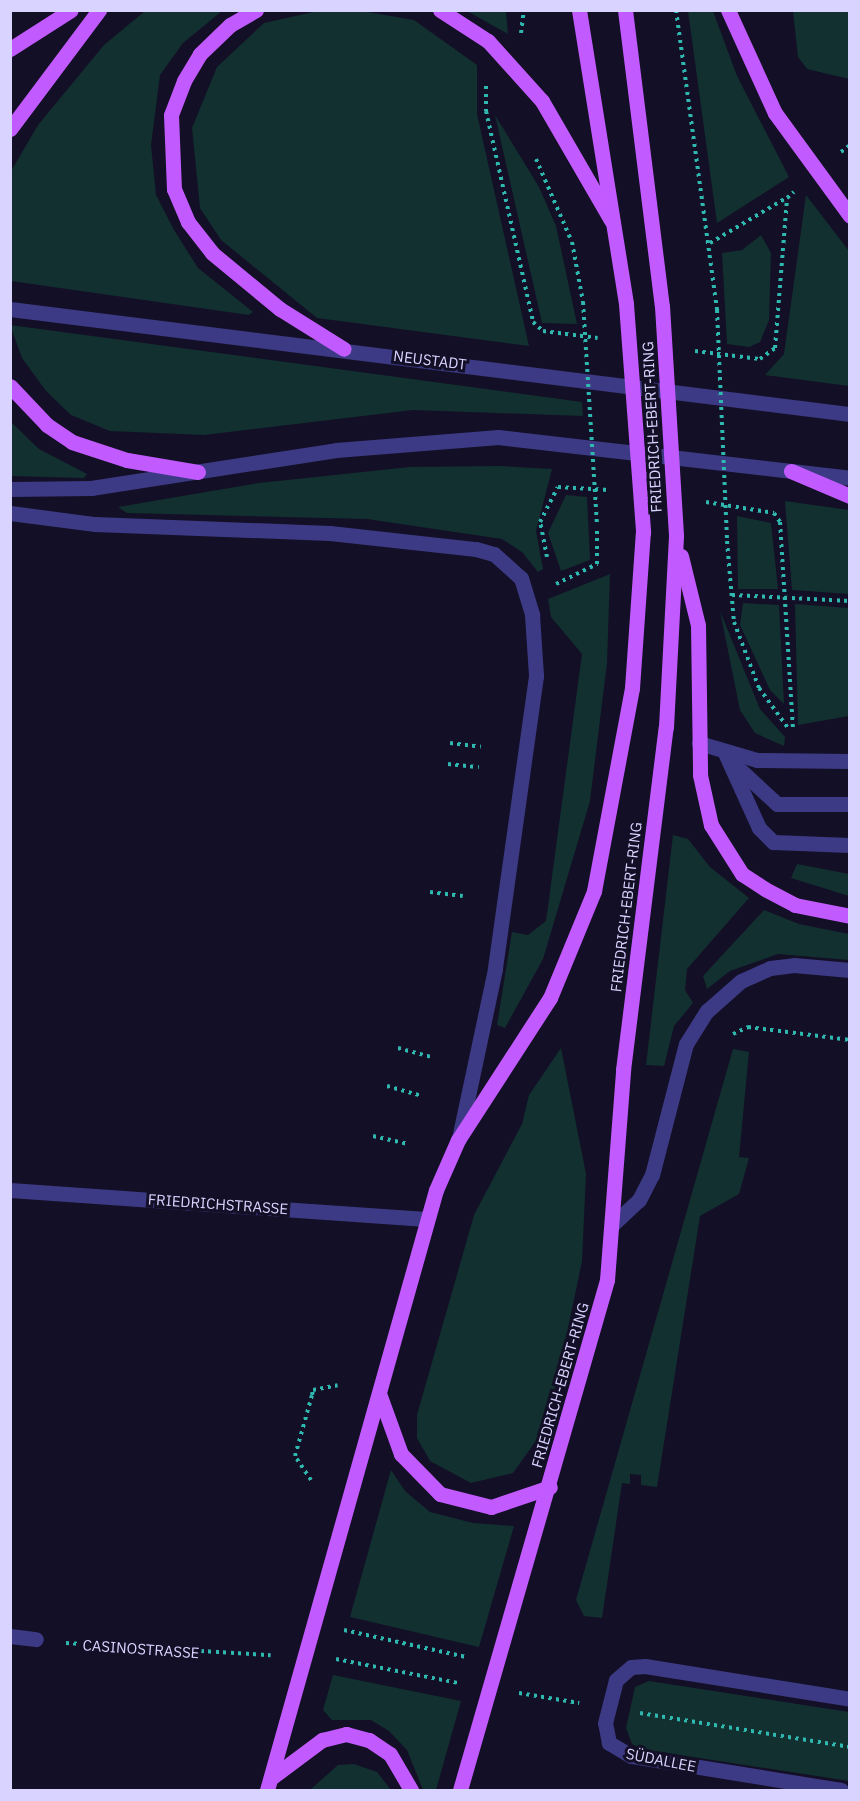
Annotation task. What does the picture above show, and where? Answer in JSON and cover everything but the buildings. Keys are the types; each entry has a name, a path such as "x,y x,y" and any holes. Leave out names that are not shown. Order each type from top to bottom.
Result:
{"main road":[{"path":"10,49 71,10"},
{"path":"10,129 99,10"},
{"path":"256,10 207,47 184,81 171,115 174,189 188,222 212,253 280,309 345,349"},
{"path":"440,10 488,41 542,101 617,231"},
{"name":"FRIEDRICH-EBERT-RING","path":"269,1784 380,1393 426,1219 458,1140 550,998 594,891 632,688 643,532 626,304 617,231 579,10"},
{"name":"FRIEDRICH-EBERT-RING","path":"460,1791 602,1305 613,1224 623,1070 666,727 676,536 662,306 625,10"},
{"path":"728,10 775,113 849,216"},
{"path":"10,386 29,408 72,442 99,453 198,472"},
{"path":"791,471 849,496"},
{"path":"676,536 698,626 699,743 711,825 742,874 795,905 849,916"},
{"path":"380,1393 401,1454 440,1494 491,1507 550,1487"},
{"path":"269,1784 322,1740 346,1734 369,1740 390,1754 411,1791"}],"street":[{"name":"NEUSTADT","path":"10,309 345,349 849,414"},
{"path":"10,489 68,491 336,450 498,437 849,478"},
{"name":"FRIEDRICH-EBERT-RING","path":"10,513 95,524 330,533 476,549 510,564 528,596 536,676 495,969 458,1140"},
{"path":"699,743 725,753 757,760 849,761"},
{"path":"725,753 758,792 777,804 849,804"},
{"path":"725,753 759,828 773,842 849,844"},
{"path":"613,1224 639,1200 652,1175 686,1044 707,1011 741,981 770,969 795,964 849,970"},
{"name":"FRIEDRICHSTRASSE","path":"10,1190 426,1219"},
{"path":"10,1636 36,1639"},
{"name":"SÜDALLEE","path":"841,1791 631,1756 609,1743 607,1707 623,1673 645,1666 849,1699"}],"path":[{"path":"676,10 710,243 717,310 727,542 734,622 759,688 793,735"},
{"path":"486,84 493,93"},
{"path":"534,155 572,242 583,302 597,526 597,564 546,590"},
{"path":"710,243 787,198"},
{"path":"550,566 540,522 550,496 567,485"},
{"path":"780,522 787,597 792,741"},
{"path":"553,575 556,584"},
{"path":"732,595 849,602"},
{"path":"450,743 481,747"},
{"path":"448,764 479,767"},
{"path":"430,892 463,896"},
{"path":"732,1034 748,1027 849,1040"},
{"path":"398,1048 432,1057"},
{"path":"387,1086 422,1096"},
{"path":"373,1136 409,1144"},
{"path":"311,1480 295,1456 313,1390 338,1384"},
{"path":"297,1420 304,1422"},
{"path":"344,1630 475,1660"},
{"name":"CASINOSTRASSE","path":"36,1639 123,1650 272,1655"},
{"path":"335,1659 469,1685"},
{"path":"526,1695 849,1747"}],"green space":[{"path":"145,11 222,11 183,43 160,75 151,145 156,195 174,230 198,268 253,312 249,315 11,281 11,171 38,125 104,45"},
{"path":"318,11 362,11 414,20 477,65 477,114 529,346 317,318 221,240 200,208 192,128 217,67 264,23"},
{"path":"467,11 506,11 508,34"},
{"path":"688,11 713,11 737,76 789,177 717,223"},
{"path":"793,11 849,11 849,79 807,69 798,57"},
{"path":"495,115 539,187 556,226 577,324 542,323"},
{"path":"806,195 849,251 849,386 765,375 784,354"},
{"path":"761,235 771,253 769,320 760,342 749,347 727,344 722,253 742,250"},
{"path":"10,325 582,402 583,416 413,410 204,435 110,431 71,415 46,391 22,358"},
{"path":"11,422 39,449 87,474 84,478 11,476"},
{"path":"499,466 552,469 536,531 543,569 538,572 522,552 502,539 367,519 127,513 118,507 259,483 410,467"},
{"path":"566,495 587,497 590,560 561,571 548,533"},
{"path":"785,501 849,510 849,594 792,590"},
{"path":"737,516 771,523 778,589 738,589"},
{"path":"610,574 607,663 590,801 543,959 505,1028 497,1025 512,932 528,935 546,921 582,654 551,617 548,599"},
{"path":"743,603 779,605 784,704 770,690 740,625"},
{"path":"795,604 849,608 849,716 798,725"},
{"path":"720,611 760,709 785,737 784,746 755,733 740,710"},
{"path":"673,835 688,839 710,867 749,898 687,969 685,990 693,1003 674,1026 664,1066 646,1065"},
{"path":"797,864 849,874 849,896 791,878"},
{"path":"764,910 799,924 849,934 849,960 778,954 730,971 707,989 703,976"},
{"path":"561,1048 586,1174 582,1261 557,1381 538,1438 513,1473 471,1483 430,1461 417,1438 417,1415 474,1215 522,1124 529,1095"},
{"path":"733,1049 749,1052 739,1157 749,1158 739,1194 700,1216 657,1487 641,1485 641,1475 630,1474 630,1484 622,1483 602,1618 584,1616 576,1600"},
{"path":"391,1470 405,1491 430,1512 473,1523 514,1526 479,1647 350,1617"},
{"path":"333,1675 461,1701 436,1790 423,1790 407,1750 389,1731 371,1720 332,1720 323,1710"},
{"path":"649,1681 849,1712 849,1781 641,1749 632,1744 626,1728 635,1687"},
{"path":"354,1764 377,1772 391,1790 310,1790 338,1765"}]}
